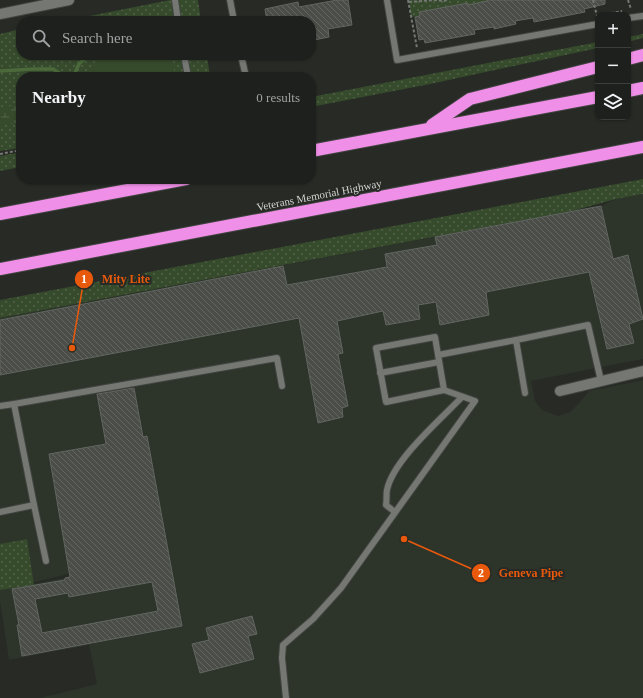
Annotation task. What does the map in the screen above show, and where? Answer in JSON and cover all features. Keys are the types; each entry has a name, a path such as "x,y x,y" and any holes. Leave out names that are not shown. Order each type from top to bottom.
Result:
{"highway":[{"path":"631,58 643,56"},
{"path":"428,128 470,99 595,68"},
{"path":"631,90 643,88"},
{"path":"316,150 595,98"},
{"name":"Veterans Memorial Highway","path":"0,269 643,147"},
{"path":"0,214 159,184"}],"street":[{"path":"0,14 32,4 69,0"},
{"path":"560,390 643,371"}],"lane":[{"path":"175,0 177,16"},
{"path":"230,0 233,16"},
{"path":"387,0 398,60 595,25"},
{"path":"631,18 643,16"},
{"path":"185,60 187,72"},
{"path":"242,60 245,72"},
{"path":"438,355 588,326 601,381"},
{"path":"286,698 282,658 283,645 313,619 341,588 475,401 444,390 386,402 376,348 435,337 444,390"},
{"path":"516,340 525,393"},
{"path":"0,406 277,358 282,386"},
{"path":"380,372 439,362"},
{"path":"395,512 386,505 387,489 398,465 462,397"},
{"path":"14,404 46,561"},
{"path":"0,512 34,505"}],"path":[{"path":"417,51 408,1 447,0"},
{"path":"593,0 595,12"},
{"path":"628,0 631,9"},
{"path":"0,154 16,151"}],"shaded area":[{"path":"643,194 643,359 531,381 535,401 542,410 558,416 570,412 589,391 643,380 643,698 40,698 97,684 89,645 9,660 0,602 0,318 601,206 616,199","holes":["167,551 169,558 13,588"]}],"green space":[{"path":"170,0 198,0 200,16 89,16"},
{"path":"409,0 487,1 469,7 468,3 419,12 420,16 411,17"},
{"path":"16,30 16,60 208,60 209,72 16,72 16,149 0,151 0,34"},
{"path":"643,34 643,38 631,41 631,36"},
{"path":"595,43 595,49 430,84 316,106 316,96"},
{"path":"97,60 173,60 174,72 90,72"},
{"path":"16,105 16,123 0,126 0,108"},
{"path":"16,153 16,168 0,171 0,156"},
{"path":"643,179 643,194 616,199 572,211 0,318 0,300"},
{"path":"27,539 34,585 0,590 0,544"}],"building":[{"path":"337,0 348,0 352,25 328,29 329,37 316,40 316,16 266,16 265,9 298,2 299,7"},
{"path":"487,0 605,0 605,4 584,9 585,12 534,22 533,18 515,21 516,24 494,29 494,27 474,30 475,34 425,43 424,39 419,40 415,17 420,16 419,12 468,3 468,5"},
{"path":"601,206 613,259 628,255 643,319 629,324 634,343 607,349 589,272 486,292 489,315 440,325 436,302 418,305 420,319 386,325 383,311 337,321 343,353 338,354 348,406 342,408 343,417 318,423 299,318 0,375 0,320 283,266 287,285 387,267 385,254 437,245 435,237"},
{"path":"134,388 143,437 147,436 182,626 22,656 17,625 19,625 12,589 65,580 65,578 70,577 49,454 106,444 97,394","holes":["152,582 158,611 42,633 35,599 68,593 69,597"]},
{"path":"252,616 257,634 248,636 254,659 200,673 192,644 209,640 206,628"}],"waterway":[{"path":"75,72 79,64 83,60"},
{"path":"0,71 53,69 58,72"}],"place":[{"name":"Mity Lite","path":"72,348"},
{"name":"Geneva Pipe","path":"404,539"}]}
